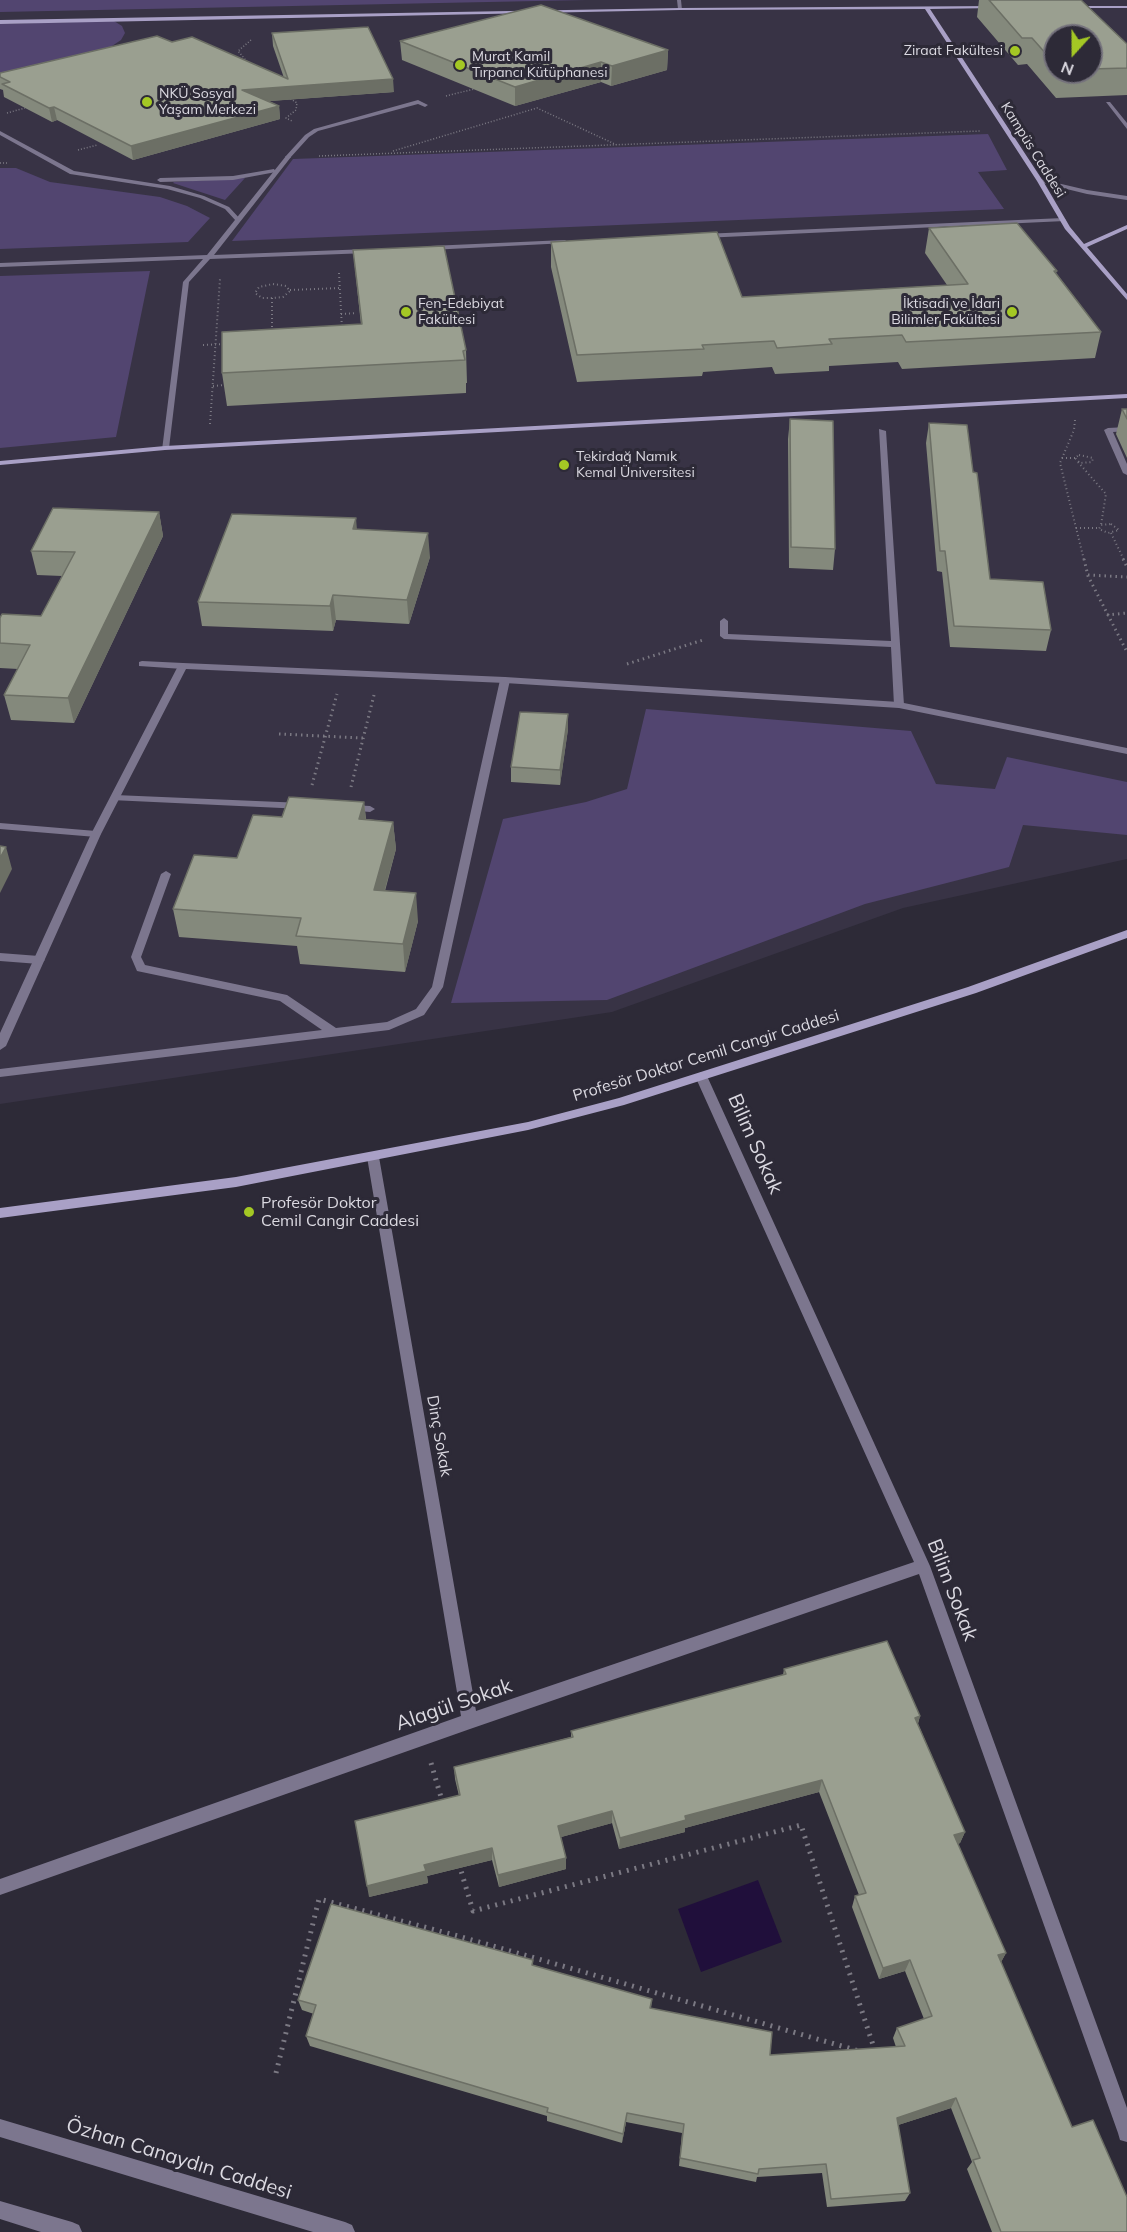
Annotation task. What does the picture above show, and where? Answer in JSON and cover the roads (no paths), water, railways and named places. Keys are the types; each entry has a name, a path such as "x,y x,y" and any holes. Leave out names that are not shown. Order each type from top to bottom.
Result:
{"street":[{"path":"679,0 680,9"},
{"path":"1068,7 1127,7"},
{"name":"Kampüs Caddesi","path":"927,8 1082,248 1127,298"},
{"path":"0,22 680,9 997,8"},
{"path":"165,448 186,282 238,220 274,171 307,136 316,130 418,102 425,105"},
{"path":"1108,103 1127,127"},
{"path":"0,133 72,173 168,187 202,197 227,208 238,220"},
{"path":"132,181 233,178 274,171"},
{"path":"1040,181 1127,198"},
{"path":"694,236 1063,220"},
{"path":"1082,248 1127,227"},
{"path":"421,249 576,242"},
{"path":"0,265 374,251"},
{"path":"0,463 165,448 1127,396"},
{"path":"1127,429 1108,430 1127,473"},
{"path":"882,431 899,705"},
{"path":"724,621 724,636 895,644"},
{"path":"142,664 505,680 899,705 1127,751"},
{"path":"0,1046 96,834 183,666"},
{"path":"0,1073 389,1026 420,1012 437,987 505,680"},
{"path":"115,798 311,806"},
{"path":"341,808 370,809"},
{"path":"0,826 96,834"},
{"path":"166,874 136,957 141,968 283,998 333,1032"},
{"name":"Profesör Doktor Cemil Cangir Caddesi","path":"0,1213 236,1182 528,1126 620,1102 972,990 1127,934"},
{"path":"0,957 39,960"},
{"name":"Bilim Sokak","path":"701,1076 922,1566 1127,2133"},
{"name":"Dinç Sokak","path":"373,1157 470,1721"},
{"name":"Alagül Sokak","path":"0,1887 470,1721 922,1566"},
{"name":"Özhan Canaydın Caddesi","path":"0,2128 345,2232"},
{"path":"0,2210 72,2232"}],"place":[{"name":"Ziraat Fakültesi","path":"1015,51"},
{"name":"Murat Kamil Tırpancı Kütüphanesi","path":"460,65"},
{"name":"NKÜ Sosyal Yaşam Merkezi","path":"147,102"},
{"name":"Fen-Edebiyat Fakültesi","path":"406,312"},
{"name":"İktisadi ve İdari Bilimler Fakültesi","path":"1012,312"},
{"name":"Tekirdağ Namık Kemal Üniversitesi","path":"564,465"},
{"name":"Profesör Doktor Cemil Cangir Caddesi","path":"249,1212"}]}
